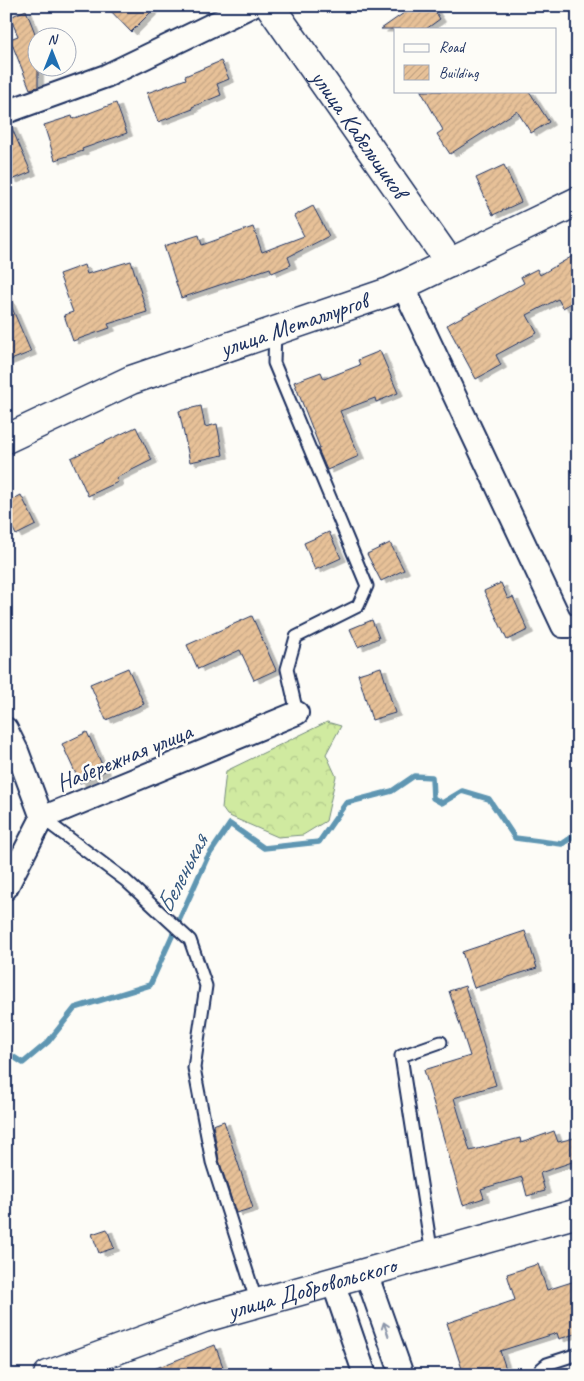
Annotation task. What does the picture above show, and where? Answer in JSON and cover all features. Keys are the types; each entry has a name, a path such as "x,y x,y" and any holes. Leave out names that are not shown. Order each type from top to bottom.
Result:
{"street":[{"path":"6,112 106,76 251,6"},
{"name":"улица Кабельщиков","path":"270,6 450,263"},
{"name":"улица Металлургов","path":"6,439 131,380 389,292 578,201"},
{"path":"403,286 570,626"},
{"name":"Набережная улица","path":"6,888 42,818 297,713"},
{"path":"6,730 17,751 42,818"},
{"name":"улица Добровольского","path":"48,1375 204,1318 578,1213"},
{"path":"366,1273 402,1375"},
{"path":"333,1282 366,1375"}],"lane":[{"path":"275,331 274,363 367,586 358,606 296,637 287,668 297,713"},
{"path":"42,818 125,880 190,940 206,986 194,1068 212,1162 257,1303"},
{"path":"432,1255 401,1056 441,1042"},
{"path":"542,1375 541,1369 547,1364 578,1354"}],"green space":[{"path":"327,722 341,726 326,754 336,776 326,821 303,835 278,837 227,815 222,808 226,771"}],"building":[{"path":"106,6 157,6 131,32"},
{"path":"414,6 432,6 440,19 427,28 381,29"},
{"path":"26,10 33,28 28,28 28,78 38,78 38,87 30,89 10,39 18,36 10,17"},
{"path":"221,61 229,79 217,84 221,95 192,107 193,109 158,122 147,93 186,79 185,76"},
{"path":"422,92 530,92 549,122 531,133 517,111 450,154 437,134 443,130"},
{"path":"116,103 127,133 55,160 44,125 72,116 73,119"},
{"path":"10,124 31,172 12,180 6,167 6,125"},
{"path":"504,165 521,202 493,215 476,178"},
{"path":"313,206 329,236 288,257 291,265 272,273 270,268 181,298 164,246 199,235 202,245 253,227 262,252 304,236 294,216"},
{"path":"578,253 578,299 563,308 558,299 527,315 537,333 496,355 501,365 476,379 447,325 524,283 521,277 537,269 540,275"},
{"path":"131,261 147,312 108,324 110,328 73,341 64,315 73,312 59,274 84,265 87,274"},
{"path":"6,294 31,352 6,362"},
{"path":"380,351 398,393 376,402 375,398 340,411 359,456 327,470 294,382 321,372 324,379 360,365 358,360"},
{"path":"201,406 205,427 217,424 223,455 190,462 179,411"},
{"path":"136,427 152,460 116,478 118,482 88,496 71,458"},
{"path":"21,495 36,525 16,535 6,515 6,503"},
{"path":"329,532 341,558 315,570 304,543"},
{"path":"390,543 404,570 381,581 367,554"},
{"path":"501,583 508,599 513,597 528,630 507,640 484,591"},
{"path":"252,616 276,670 254,680 240,650 198,669 187,645"},
{"path":"372,620 379,638 358,647 350,629"},
{"path":"381,667 395,713 372,720 358,674"},
{"path":"128,668 144,704 106,720 90,684"},
{"path":"87,732 105,771 80,783 62,744"},
{"path":"525,931 537,968 474,988 462,952"},
{"path":"465,986 496,1085 454,1098 470,1151 520,1138 521,1143 554,1131 558,1142 578,1137 578,1160 540,1173 545,1191 527,1196 522,1177 481,1189 484,1198 463,1205 424,1070 470,1056 449,991"},
{"path":"224,1121 253,1208 236,1213 219,1160 213,1125"},
{"path":"107,1229 114,1248 99,1253 92,1234"},
{"path":"538,1264 547,1290 578,1280 578,1333 559,1339 557,1333 500,1351 508,1375 464,1375 447,1323 515,1300 507,1274"},
{"path":"215,1345 226,1375 141,1375 141,1374"}],"waterway":[{"name":"Беленькая","path":"6,1052 23,1063 48,1042 75,1008 150,985 207,858 230,824 264,848 319,842 346,803 392,791 414,776 432,777 433,798 442,803 462,791 489,799 515,838 562,844 578,833"}]}
